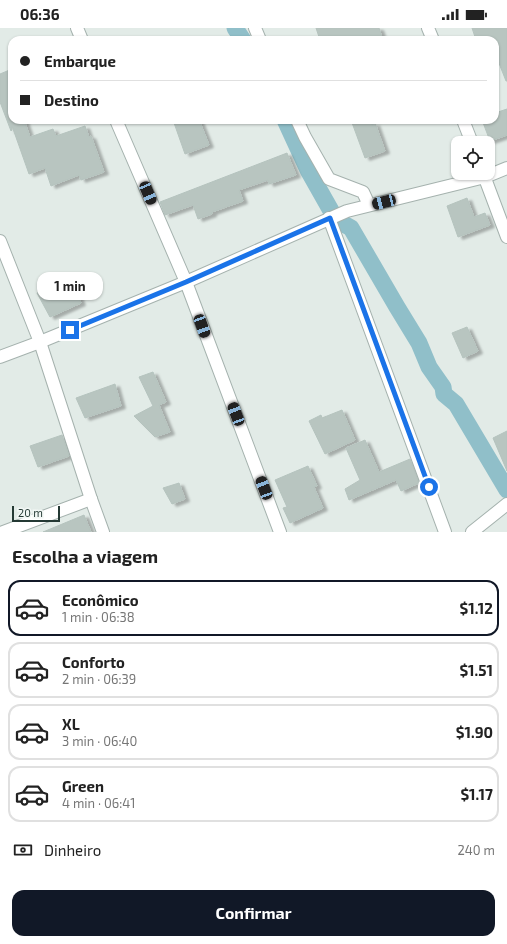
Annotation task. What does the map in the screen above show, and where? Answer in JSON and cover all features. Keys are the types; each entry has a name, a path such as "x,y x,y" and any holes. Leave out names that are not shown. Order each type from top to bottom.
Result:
{"street":[{"path":"118,124 186,282 280,532"},
{"path":"299,124 329,179 362,192 370,206"},
{"path":"465,124 469,136"},
{"path":"495,172 507,168"},
{"path":"0,357 186,282 347,211 466,180"},
{"path":"486,180 507,237"},
{"path":"330,218 445,532"},
{"path":"0,241 40,342 103,532"},
{"path":"3,532 91,499"},
{"path":"472,532 506,504"}],"building":[{"path":"316,28 379,28 382,36 319,36"},
{"path":"472,28 507,28 507,81 499,63 499,36 475,36"},
{"path":"8,71 8,123 0,102 0,74"},
{"path":"507,109 507,135 495,139 495,136 488,136 484,124 499,124 499,112"},
{"path":"8,124 25,124 30,137 53,129 56,136 85,126 89,137 91,136 104,172 81,180 79,175 51,186 45,168 29,174 12,126 11,131"},
{"path":"174,124 201,124 209,145 185,154"},
{"path":"352,124 375,124 385,151 365,158"},
{"path":"287,153 296,175 269,184 268,180 239,190 243,201 212,212 212,214 198,219 193,205 165,215 160,202"},
{"path":"467,198 474,217 485,213 490,225 458,237 447,206"},
{"path":"72,280 81,303 50,317 37,293"},
{"path":"467,327 478,351 463,358 452,333"},
{"path":"153,372 166,402 159,405 170,432 155,437 134,416 153,406 139,377"},
{"path":"115,384 121,406 85,418 76,398"},
{"path":"342,410 355,440 325,454 309,421 321,415 322,418"},
{"path":"507,431 507,471 493,438"},
{"path":"62,435 69,456 38,467 30,446"},
{"path":"365,440 379,472 410,459 419,483 401,491 396,480 349,500 345,489 360,480 346,448"},
{"path":"308,466 317,486 314,487 323,508 290,523 283,508 287,507 275,480"},
{"path":"179,483 185,499 172,504 163,488"},
{"path":"84,515 91,532 43,532"}],"waterway":[{"path":"235,28 240,36"},
{"path":"287,124 308,170 334,216 351,228 419,343 429,367 443,387 444,394 456,404 507,490"}],"route":[{"path":"70,330 186,282 330,218 429,487"}]}
